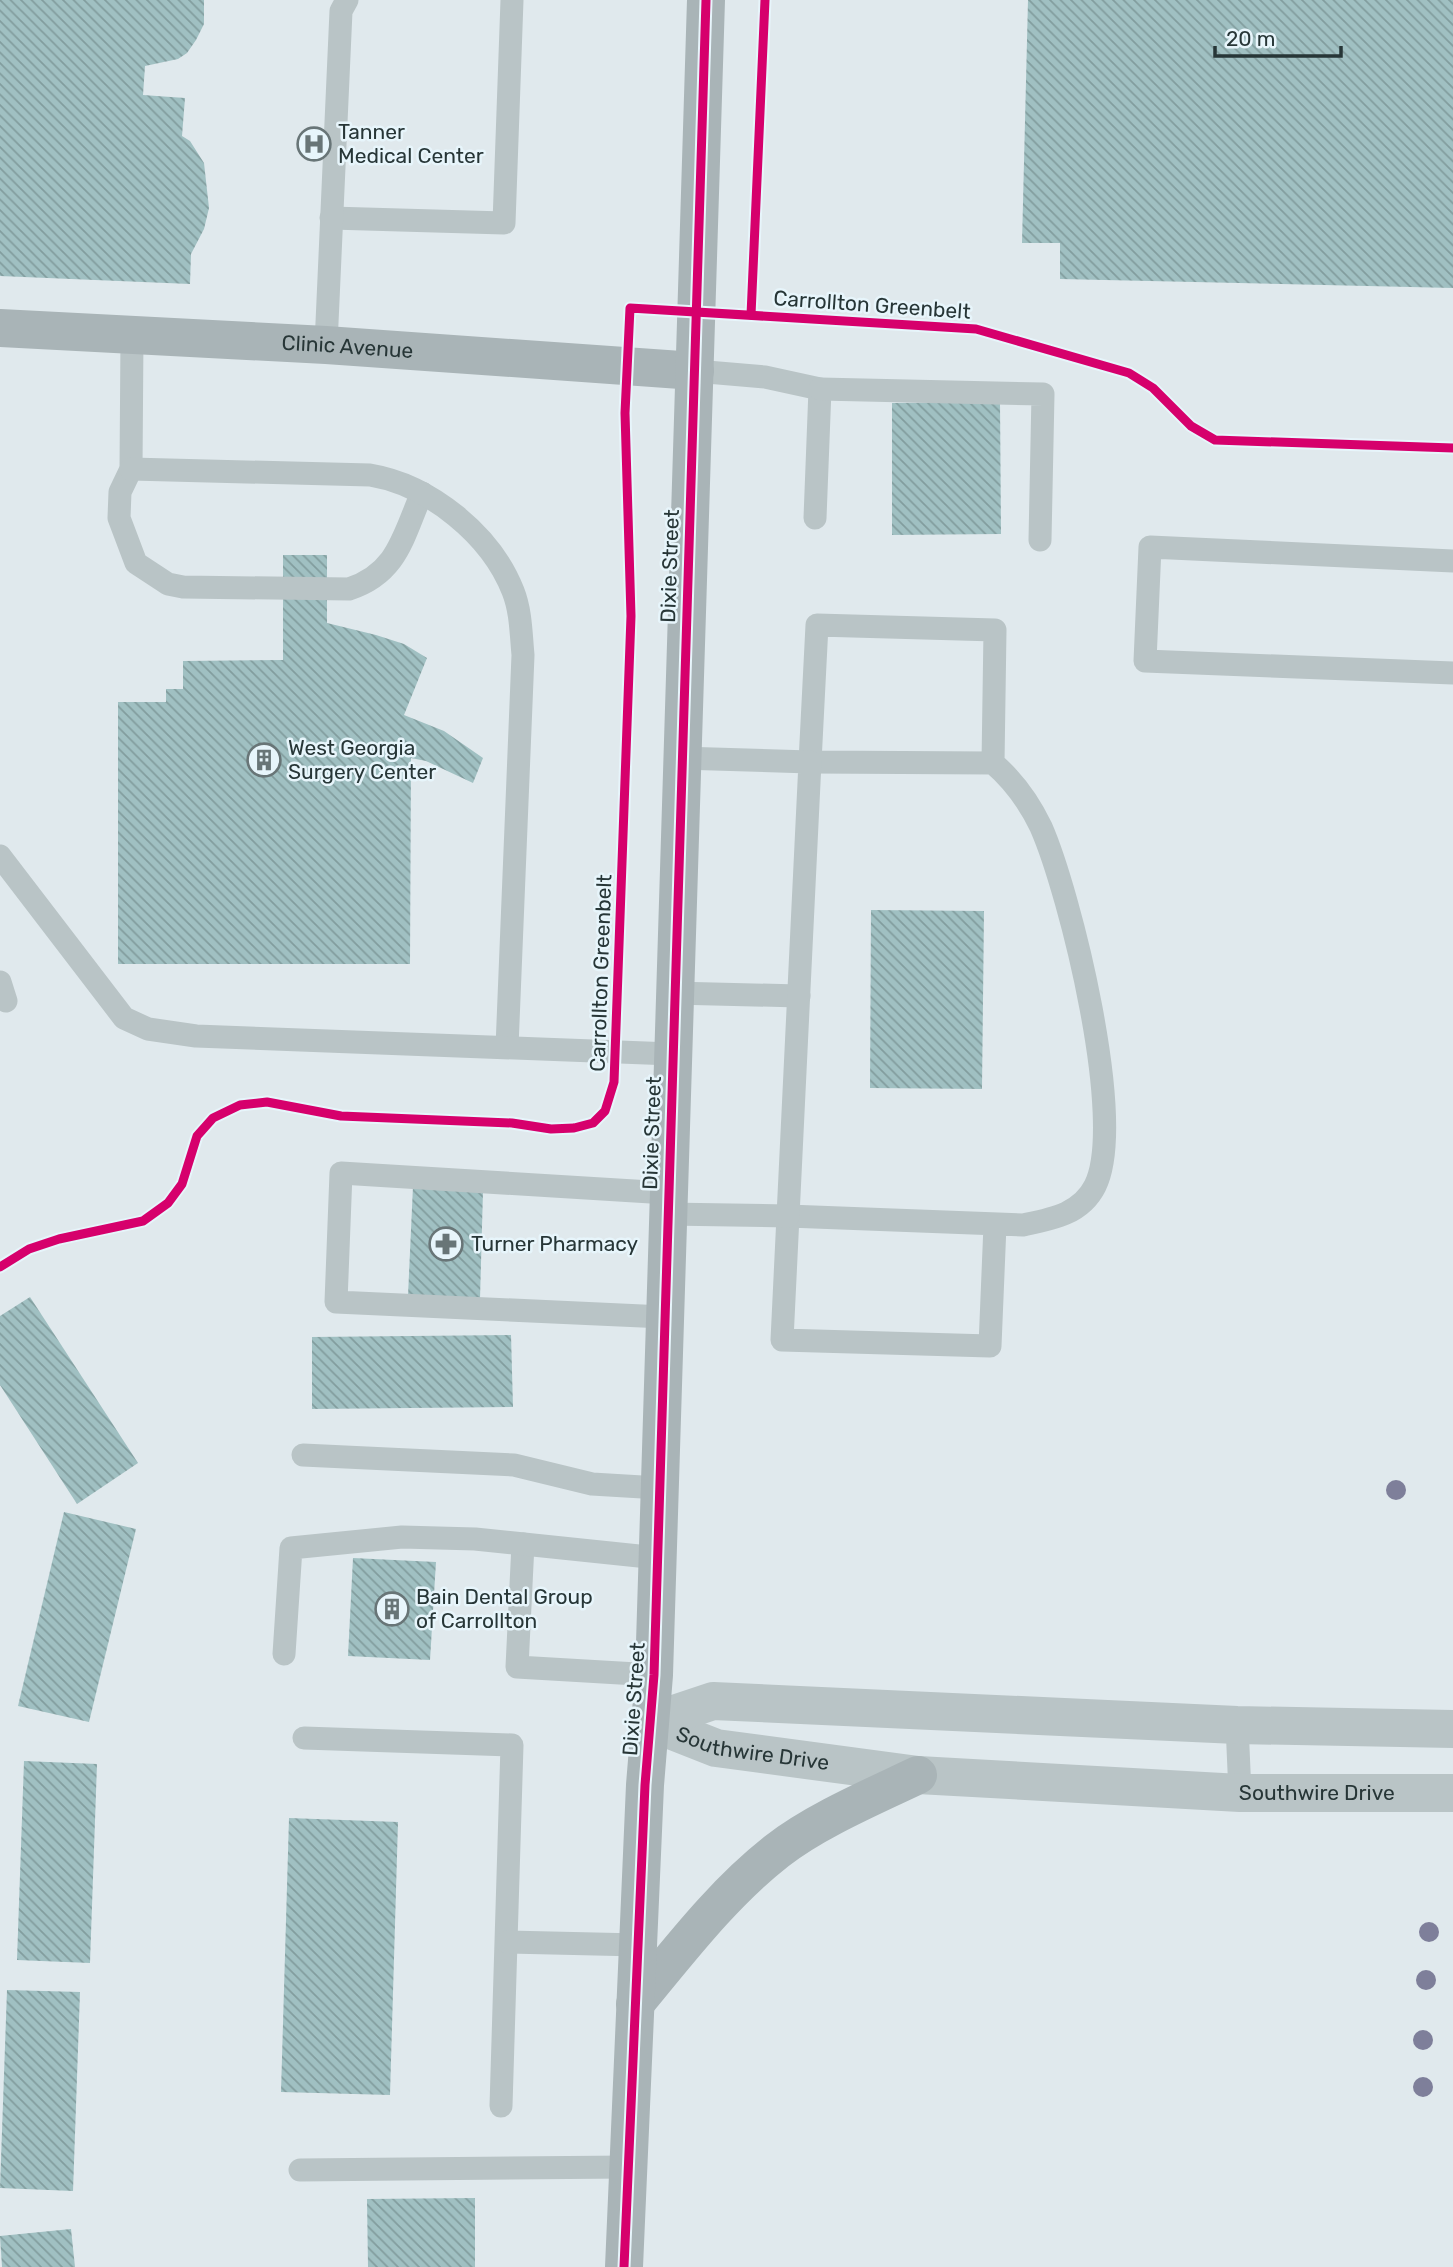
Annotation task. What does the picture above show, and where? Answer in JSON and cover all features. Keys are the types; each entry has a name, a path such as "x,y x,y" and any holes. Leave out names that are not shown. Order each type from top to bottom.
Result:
{"street":[{"name":"Dixie Street","path":"624,2267 635,2004 654,1675 680,758 706,0"},
{"name":"Clinic Avenue","path":"0,328 326,345 695,371"},
{"name":"Southwire Drive","path":"650,1722 713,1701 1237,1725 1453,1730"},
{"name":"Southwire Drive","path":"650,1722 716,1748 918,1775 1240,1793 1453,1793"},
{"path":"635,2004 706,1919 778,1850 853,1807 918,1775"}],"lane":[{"path":"331,218 504,223 512,0"},
{"path":"326,345 340,4"},
{"path":"132,336 131,469 120,492 119,518 126,545 136,563 168,584 183,587 349,589 363,584 382,574 393,561 422,493"},
{"path":"695,371 765,377 820,389 1043,394 1040,540"},
{"path":"815,518 820,389"},
{"path":"131,469 370,475 393,479 422,493 459,520 499,562 514,592 520,618 523,655 507,1047"},
{"path":"1453,561 1150,547 1145,661 1453,673"},
{"path":"664,1317 336,1302 341,1173 788,1216 1023,1225 1053,1219 1078,1208 1094,1188 1102,1168 1106,1140 1099,1064 1078,944 1062,879 1023,795 993,763 995,630 817,625 810,762 799,996 788,1216 782,1339 990,1346 995,1225"},
{"path":"680,758 993,763"},
{"path":"0,856 124,1018 148,1029 196,1036 671,1054"},
{"path":"673,993 799,996"},
{"path":"303,1455 514,1465 592,1484 659,1489"},
{"path":"284,1654 290,1548 402,1537 475,1539 658,1558"},
{"path":"523,1544 517,1667 654,1675"},
{"path":"1237,1725 1240,1793"},
{"path":"304,1738 512,1745 501,2106"},
{"path":"507,1942 639,1945"},
{"path":"300,2170 628,2167"}],"building":[{"path":"0,0 204,0 204,24 196,40 187,53 178,59 145,66 143,95 185,98 182,136 190,141 204,163 209,208 204,229 191,254 190,284 0,276"},
{"path":"1028,0 1453,0 1453,288 1060,279 1060,243 1022,243"},
{"path":"1000,402 1001,534 892,535 892,403"},
{"name":"West Georgia Surgery Center","path":"283,555 327,555 327,623 404,644 427,658 404,715 444,731 483,758 473,783 426,761 411,758 410,964 118,964 118,702 166,702 166,689 183,689 183,661 283,660"},
{"path":"871,910 984,911 982,1089 870,1088"},
{"name":"Turner Pharmacy","path":"413,1186 483,1191 480,1299 408,1296"},
{"path":"30,1297 138,1463 77,1504 0,1385 0,1316"},
{"path":"511,1335 513,1407 312,1409 312,1337"},
{"path":"64,1512 136,1529 89,1722 18,1706"},
{"name":"Bain Dental Group of Carrollton","path":"353,1558 436,1562 430,1660 348,1656"},
{"path":"24,1761 97,1764 90,1963 17,1960"},
{"path":"289,1818 398,1822 390,2095 281,2092"},
{"path":"7,1990 80,1992 73,2191 0,2188"},
{"path":"475,2198 475,2267 368,2267 367,2199"},
{"path":"71,2229 75,2267 2,2267 0,2236"}],"cycle path":[{"path":"624,2267 645,1785 654,1675 706,0"},
{"path":"751,315 765,0"},
{"name":"Carrollton Greenbelt","path":"0,1267 29,1249 59,1239 143,1221 168,1203 182,1184 197,1136 213,1118 240,1105 267,1102 341,1116 512,1123 551,1129 574,1128 593,1123 605,1111 614,1082 631,616 625,413 630,308 976,329 1129,373 1153,388 1191,426 1215,440 1453,448"}],"place":[{"name":"Tanner Medical Center","path":"314,144"},
{"name":"West Georgia Surgery Center","path":"264,760"},
{"name":"Turner Pharmacy","path":"446,1244"},
{"name":"Bain Dental Group of Carrollton","path":"392,1609"}]}
